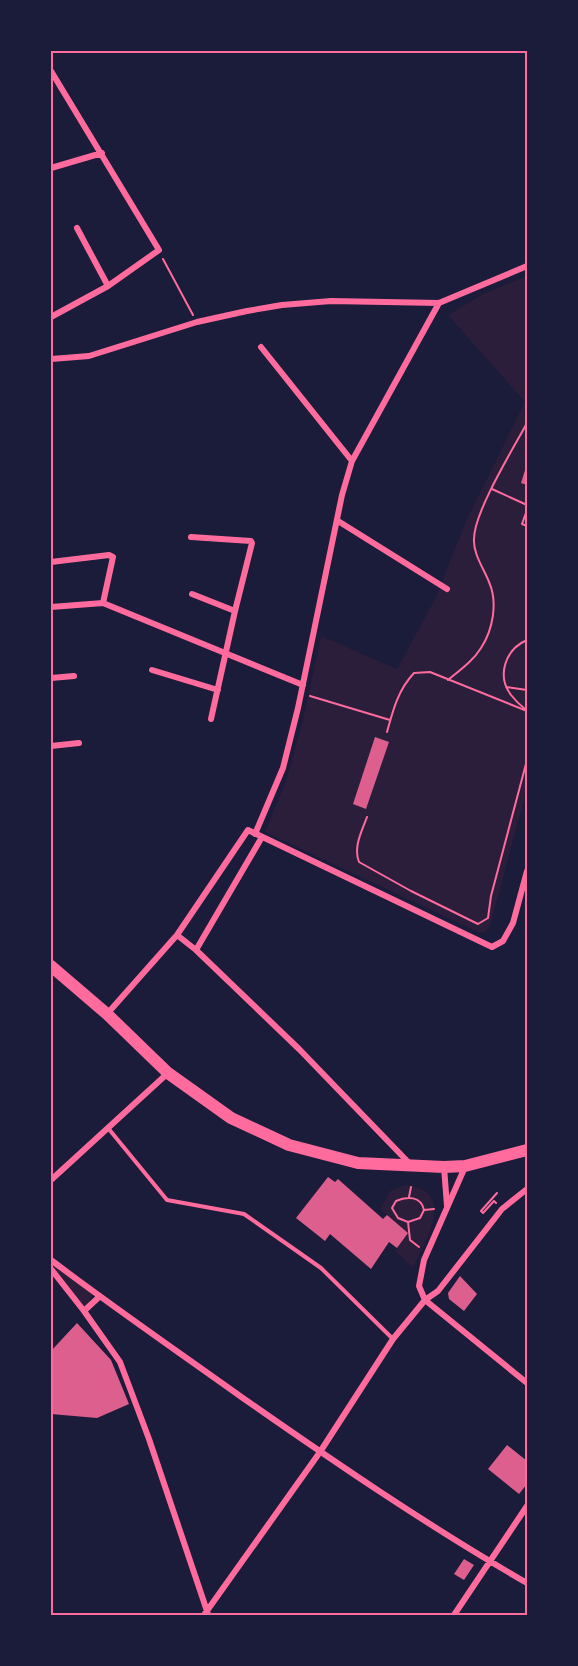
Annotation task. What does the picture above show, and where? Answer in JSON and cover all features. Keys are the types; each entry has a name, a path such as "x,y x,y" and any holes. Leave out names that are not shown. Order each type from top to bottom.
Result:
{"highway":[{"path":"54,974 107,1014 168,1073 231,1118 289,1145 358,1162 444,1167 465,1166 527,1150"}],"street":[{"path":"51,71 159,250 108,286 51,317"},
{"path":"51,168 102,153"},
{"path":"77,228 108,286"},
{"path":"51,359 88,356 197,322 292,304 331,301 439,303 527,266"},
{"path":"196,950 258,836 284,768 342,495 352,461 439,303"},
{"path":"261,347 352,461"},
{"path":"338,521 447,589"},
{"path":"191,537 251,541 252,543 211,719"},
{"path":"51,562 109,555 113,557 103,603"},
{"path":"192,594 235,611"},
{"path":"51,607 103,603 303,685"},
{"path":"152,670 218,690"},
{"path":"51,678 74,676"},
{"path":"51,746 79,743"},
{"path":"107,1014 177,935 248,830 492,947 503,941 513,923 527,872"},
{"path":"177,935 196,950 299,1049 412,1166"},
{"path":"51,1180 168,1073"},
{"path":"465,1166 427,1253 419,1286 425,1300 527,1383"},
{"path":"444,1167 447,1206"},
{"path":"206,1614 320,1452 393,1339 425,1300 438,1291 501,1209 527,1189"},
{"path":"51,1260 99,1297 320,1452 527,1583"},
{"path":"51,1269 120,1362 176,1516 206,1614"},
{"path":"84,1311 99,1297"},
{"path":"454,1615 527,1506"}],"lane":[{"path":"108,1128 167,1200 244,1214 321,1269 393,1339"}],"path":[{"path":"159,250 197,322"},
{"path":"448,680 470,662 482,647 492,621 494,603 491,585 478,557 474,539 481,512 527,423"},
{"path":"492,489 527,505"},
{"path":"527,510 522,524 527,526"},
{"path":"527,640 517,644 504,666 506,687 512,697 527,711"},
{"path":"387,732 403,685 414,673 430,672 527,711"},
{"path":"506,687 527,690"},
{"path":"301,693 390,720"},
{"path":"367,817 356,851 362,864 478,924 488,918 491,896 527,760"},
{"path":"409,1197 411,1187"},
{"path":"494,1201 483,1212 481,1211 497,1193"},
{"path":"409,1197 419,1201 424,1210 420,1218 408,1222 395,1216 392,1208 396,1201 409,1197"},
{"path":"424,1210 434,1209"},
{"path":"408,1222 410,1240 427,1253"}],"shaded area":[{"path":"527,276 527,789 490,926 485,932 478,932 265,832 286,781 303,720 321,636 397,669 436,597 466,521 525,402 448,315 483,294"},
{"path":"406,1185 422,1189 431,1197 434,1207 434,1218 430,1231 413,1268 395,1251 408,1233 380,1209 390,1191"},
{"path":"51,1258 94,1293 84,1311 51,1270"}],"building":[{"path":"527,467 527,485 521,483"},
{"path":"375,737 389,742 366,809 353,804"},
{"path":"328,1177 335,1182 338,1179 383,1219 387,1215 408,1233 397,1248 389,1242 371,1269 330,1234 325,1241 296,1218"},
{"path":"460,1276 477,1294 464,1311 449,1299 448,1293"},
{"path":"77,1323 111,1360 129,1404 97,1418 51,1414 51,1351"},
{"path":"507,1445 527,1461 527,1484 519,1494 488,1469"},
{"path":"464,1559 474,1565 464,1580 454,1574"}]}
